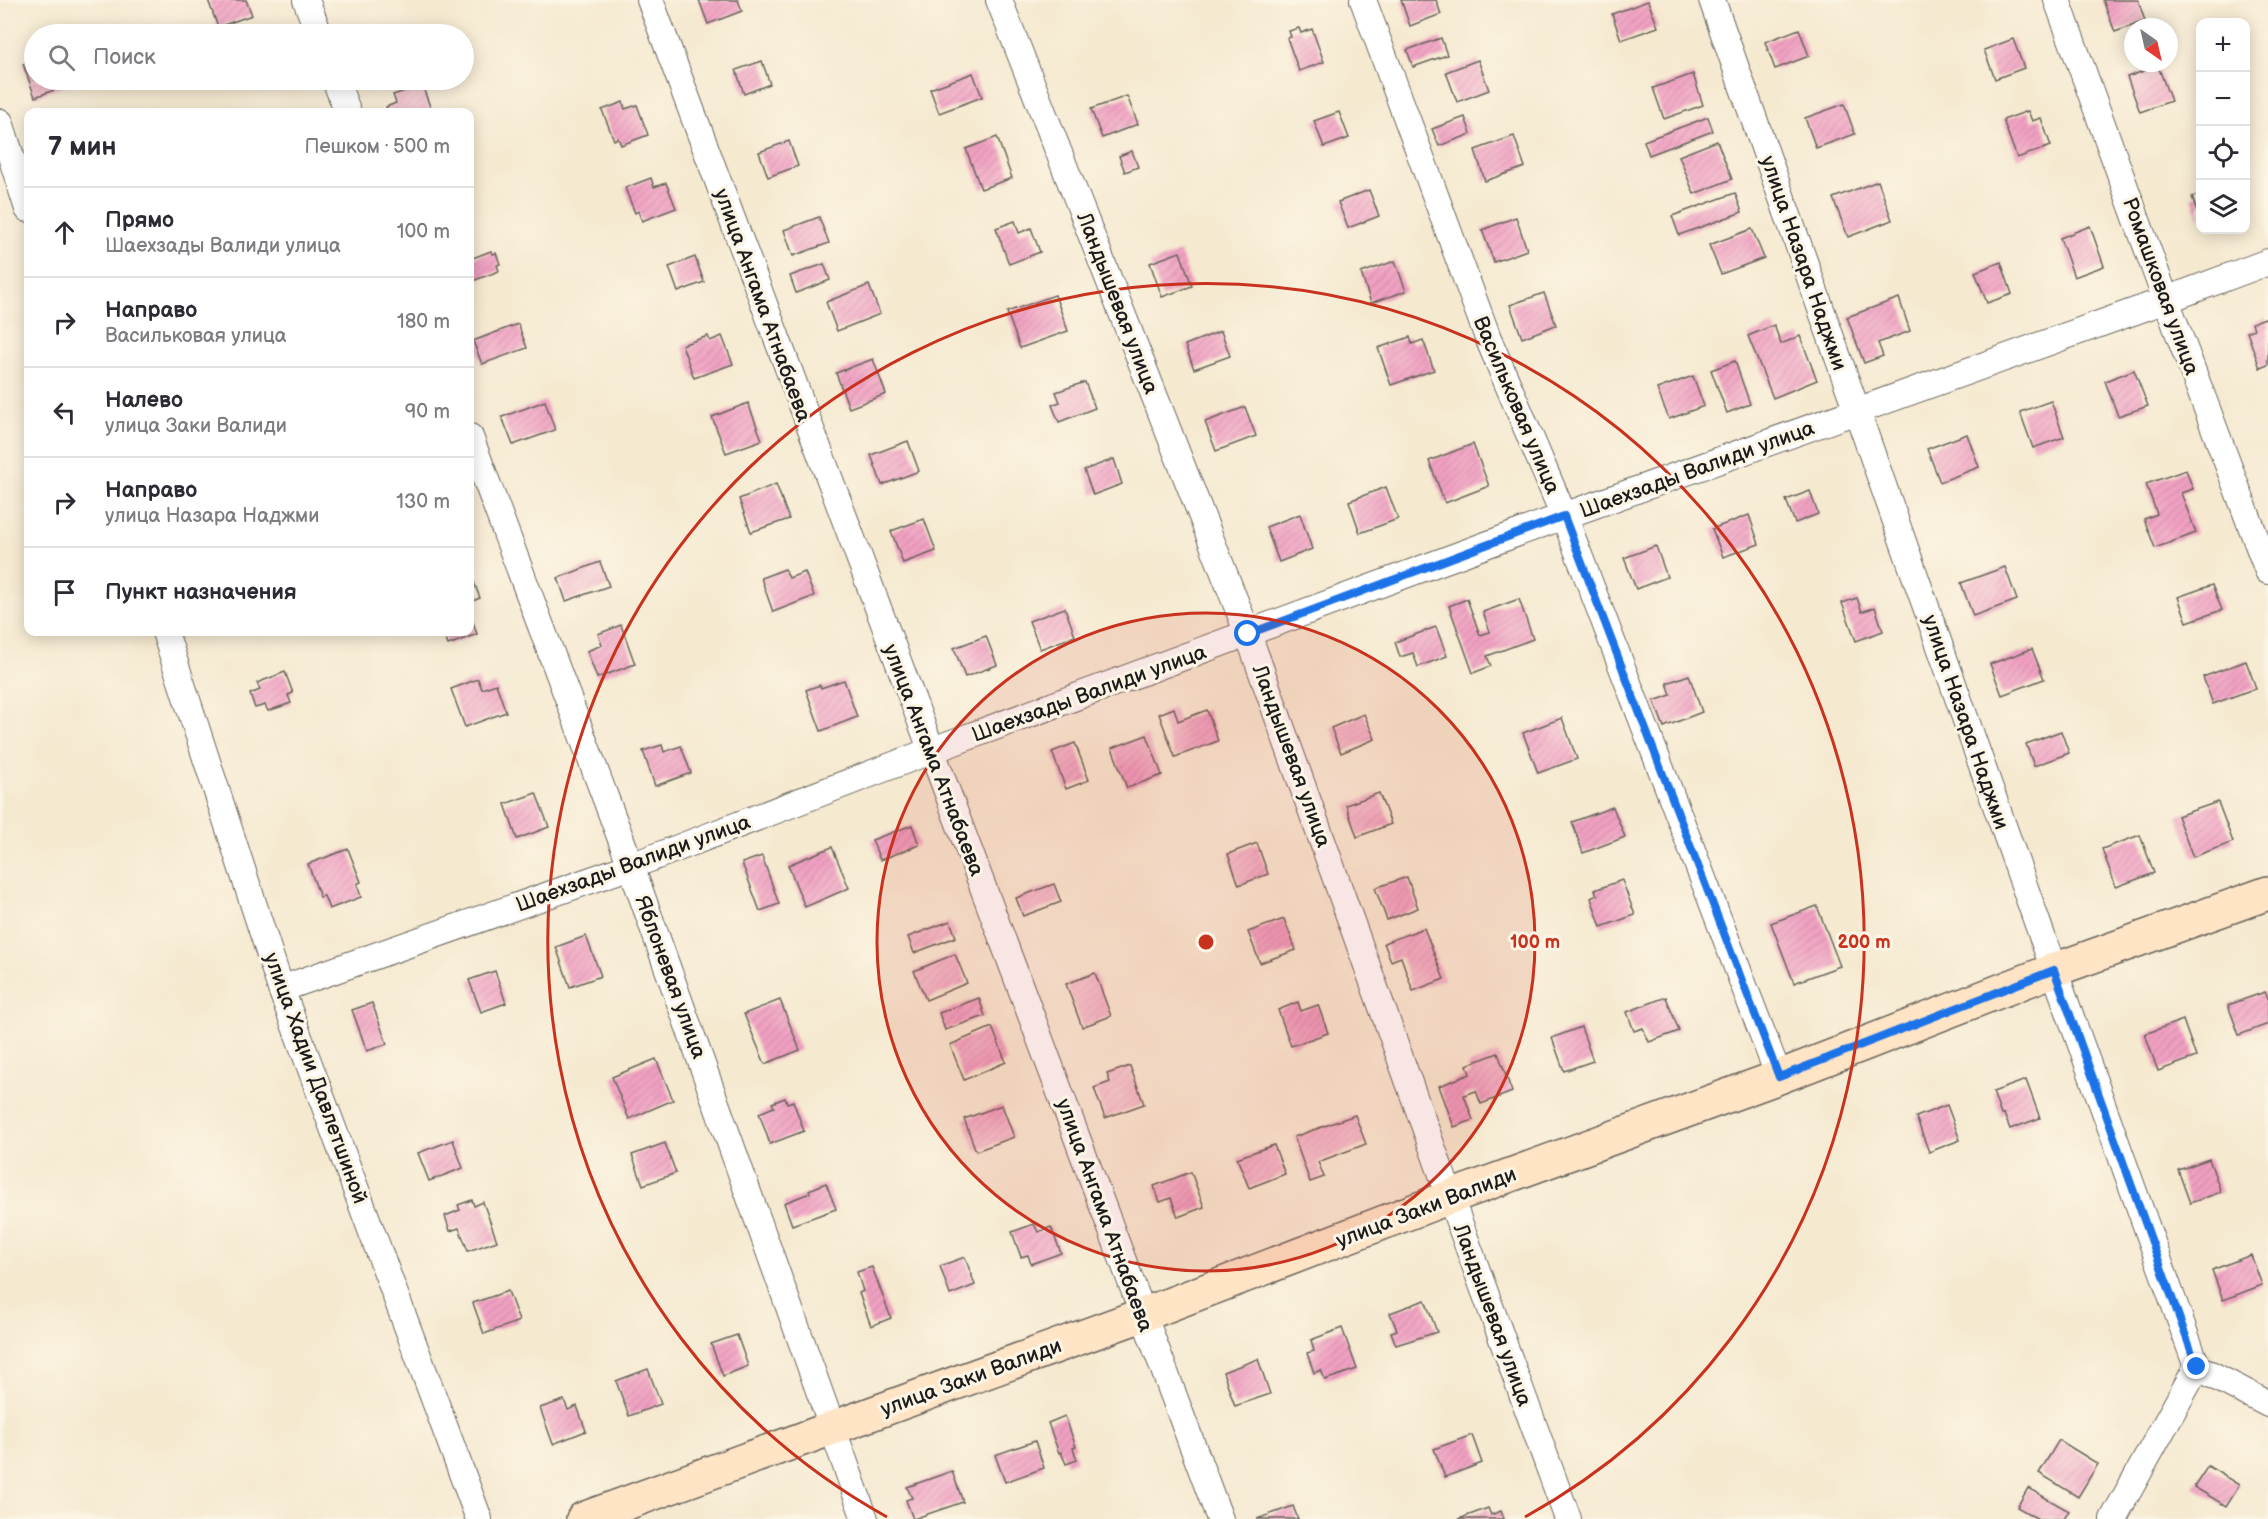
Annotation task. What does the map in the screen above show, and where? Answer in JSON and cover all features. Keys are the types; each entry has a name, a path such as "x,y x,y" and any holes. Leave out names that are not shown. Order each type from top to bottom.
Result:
{"street":[{"path":"306,0 315,24"},
{"name":"улица Ангама Атнабаева","path":"650,0 1220,1519"},
{"name":"Ландышевая улица","path":"999,0 1248,634 1568,1519"},
{"name":"Васильковая улица","path":"1363,0 1488,338 1564,516 1779,1077"},
{"name":"улица Назара Наджми","path":"1712,0 1856,412 2197,1367"},
{"name":"Ромашковая улица","path":"2057,0 2268,571"},
{"path":"339,90 346,108"},
{"path":"0,122 24,197"},
{"name":"Шаехзады Валиди улица","path":"281,989 631,866 930,751 1564,516 2268,262"},
{"name":"Яблоневая улица","path":"474,448 631,866 865,1519"},
{"name":"улица Хадии Давлетшиной","path":"166,636 281,989 479,1519"},
{"name":"улица Заки Валиди","path":"583,1519 1142,1314 1450,1197 1779,1077 2054,970 2268,893"},
{"path":"2113,1519 2197,1367 2268,1404"}],"building":[{"path":"208,0 246,0 252,15 226,24 217,24"},
{"path":"699,0 738,0 742,11 708,24"},
{"path":"1401,0 1436,0 1441,14 1410,26"},
{"path":"2103,0 2138,0 2144,18 2124,18 2124,29 2115,32"},
{"path":"1648,1 1658,27 1621,40 1612,14"},
{"path":"1299,28 1301,33 1312,29 1324,62 1299,71 1287,38 1291,37 1289,31"},
{"path":"1799,29 1809,56 1775,69 1765,42"},
{"path":"1441,38 1447,55 1413,67 1407,50"},
{"path":"2013,39 2024,68 1995,79 1984,50"},
{"path":"1478,60 1489,90 1457,102 1446,72"},
{"path":"762,61 770,84 744,94 736,70"},
{"path":"2141,72 2160,72 2171,101 2140,112 2127,77"},
{"path":"973,73 982,97 939,113 930,89"},
{"path":"1693,74 1703,105 1664,119 1653,88"},
{"path":"32,90 54,90 35,97"},
{"path":"408,90 424,90 431,108 386,108 396,103 393,95"},
{"path":"1127,96 1138,124 1102,138 1091,109"},
{"path":"623,102 625,109 637,105 648,135 621,145 618,138 614,140 602,110"},
{"path":"1844,104 1855,134 1816,148 1805,118"},
{"path":"2028,111 2032,121 2041,118 2051,146 2017,158 2003,120"},
{"path":"1339,112 1349,138 1324,147 1314,121"},
{"path":"1465,117 1471,134 1439,146 1432,129"},
{"path":"1708,117 1713,131 1649,155 1644,141"},
{"path":"1514,136 1525,167 1485,181 1475,150"},
{"path":"997,137 1012,178 981,189 966,149"},
{"path":"789,141 798,166 768,177 759,152"},
{"path":"1717,141 1732,179 1694,194 1679,156"},
{"path":"1132,151 1138,167 1125,172 1119,156"},
{"path":"651,178 654,187 666,183 676,208 642,221 638,211 635,213 625,188"},
{"path":"1878,181 1892,220 1848,237 1833,198"},
{"path":"1369,190 1379,216 1348,228 1338,202"},
{"path":"1735,193 1742,212 1679,235 1672,216"},
{"path":"2196,196 2196,208 2192,197"},
{"path":"819,217 829,243 793,256 784,230"},
{"path":"1516,217 1527,250 1494,262 1482,230"},
{"path":"1015,221 1019,233 1031,228 1040,252 1009,264 996,228"},
{"path":"2090,226 2104,266 2074,277 2060,238"},
{"path":"1752,229 1764,258 1721,274 1709,245"},
{"path":"491,251 493,254 496,253 500,264 497,265 499,271 474,280 474,257"},
{"path":"1180,252 1192,286 1162,297 1150,263"},
{"path":"695,257 704,282 678,292 669,267"},
{"path":"1395,261 1406,291 1371,303 1361,273"},
{"path":"2001,262 2012,294 1987,303 1975,272"},
{"path":"824,264 830,280 796,293 790,276"},
{"path":"869,285 880,314 837,331 826,302"},
{"path":"1544,293 1556,325 1522,338 1510,305"},
{"path":"1055,295 1068,331 1020,348 1007,312"},
{"path":"1899,298 1910,331 1878,343 1883,356 1864,363 1847,317"},
{"path":"2265,318 2268,324 2268,365 2260,368 2247,332 2254,329 2252,323"},
{"path":"518,324 527,348 482,364 474,341"},
{"path":"1774,325 1781,344 1800,336 1817,380 1773,398 1748,336"},
{"path":"1221,331 1230,356 1194,369 1185,345"},
{"path":"708,336 710,341 722,336 733,364 694,378 682,345"},
{"path":"1410,337 1412,344 1423,340 1434,370 1391,385 1378,348"},
{"path":"873,359 886,394 849,408 836,373"},
{"path":"1735,361 1750,404 1727,413 1711,370"},
{"path":"2134,370 2148,406 2118,416 2105,381"},
{"path":"1693,376 1704,406 1669,419 1657,389"},
{"path":"1085,382 1095,408 1059,422 1052,405 1060,402 1056,392"},
{"path":"545,401 555,430 513,445 502,417"},
{"path":"2051,401 2064,437 2033,448 2020,412"},
{"path":"748,403 762,440 726,453 712,417"},
{"path":"1245,407 1256,436 1216,451 1205,422"},
{"path":"1967,434 1979,467 1940,482 1927,449"},
{"path":"908,441 919,471 882,485 871,455"},
{"path":"1473,444 1489,486 1445,503 1429,461"},
{"path":"1114,459 1122,484 1093,495 1084,470"},
{"path":"2186,470 2193,489 2181,493 2196,533 2155,548 2144,519 2157,514 2146,484"},
{"path":"776,484 789,519 751,532 739,499"},
{"path":"1386,487 1398,519 1360,533 1349,501"},
{"path":"1810,491 1818,514 1795,523 1786,500"},
{"path":"1300,514 1312,549 1279,562 1266,527"},
{"path":"1749,515 1759,544 1723,557 1712,529"},
{"path":"924,519 936,551 903,563 891,531"},
{"path":"1656,546 1667,577 1636,589 1624,558"},
{"path":"600,562 609,586 566,601 558,578"},
{"path":"2005,567 2017,600 1973,616 1961,583"},
{"path":"785,569 789,578 805,572 814,596 773,612 761,578"},
{"path":"474,582 480,598 474,600"},
{"path":"2212,585 2222,610 2187,622 2178,597"},
{"path":"1857,598 1862,612 1875,607 1883,631 1856,641 1842,603"},
{"path":"1467,599 1480,635 1490,632 1483,612 1519,599 1533,639 1487,656 1491,666 1473,673 1449,606"},
{"path":"1065,608 1075,636 1040,649 1029,621"},
{"path":"621,625 635,664 597,678 587,651 602,645 598,634"},
{"path":"1436,627 1447,656 1418,667 1413,653 1400,657 1395,642"},
{"path":"445,636 472,636 448,645"},
{"path":"986,636 997,665 965,677 954,648"},
{"path":"2032,649 2044,679 2002,695 1990,664"},
{"path":"2246,661 2256,688 2213,704 2203,677"},
{"path":"285,672 293,693 288,695 291,703 268,711 265,705 255,708 250,694 260,690 257,683"},
{"path":"1689,675 1702,712 1664,727 1654,701 1671,695 1667,683"},
{"path":"478,679 482,689 496,684 506,712 465,727 451,689"},
{"path":"844,680 857,717 821,731 806,690 820,685 821,688"},
{"path":"1174,708 1178,721 1207,710 1218,741 1175,757 1159,714"},
{"path":"1364,714 1375,739 1341,753 1331,728"},
{"path":"1562,718 1577,759 1538,773 1523,733"},
{"path":"2061,731 2069,753 2034,766 2026,744"},
{"path":"1147,735 1162,775 1127,788 1112,748"},
{"path":"1075,743 1089,780 1066,789 1052,752"},
{"path":"662,745 664,752 681,746 691,773 655,786 643,751"},
{"path":"536,793 549,827 517,839 505,804"},
{"path":"1379,793 1391,824 1357,837 1346,805"},
{"path":"2218,802 2233,842 2193,857 2177,816"},
{"path":"1613,807 1625,837 1583,853 1572,822"},
{"path":"912,825 919,845 880,860 872,840"},
{"path":"2140,835 2154,873 2116,887 2102,849"},
{"path":"1257,843 1268,874 1239,885 1228,854"},
{"path":"832,847 849,888 805,907 788,865"},
{"path":"348,849 361,882 357,884 361,897 329,909 324,896 320,897 308,864"},
{"path":"762,856 779,904 760,911 742,863"},
{"path":"1407,877 1418,908 1387,920 1375,888"},
{"path":"1622,880 1635,915 1601,927 1591,898 1597,895 1595,890"},
{"path":"1054,884 1061,902 1023,916 1016,898"},
{"path":"1817,906 1840,966 1794,983 1771,923"},
{"path":"1284,919 1296,950 1260,963 1248,932"},
{"path":"950,921 956,937 914,953 908,937"},
{"path":"1424,928 1444,979 1413,991 1401,957 1391,961 1384,943"},
{"path":"586,936 601,976 570,987 556,947"},
{"path":"955,954 967,983 926,1000 914,971"},
{"path":"495,971 506,1003 481,1012 469,980"},
{"path":"1095,973 1111,1016 1082,1027 1066,984"},
{"path":"2265,992 2268,998 2268,1024 2239,1035 2228,1005"},
{"path":"1666,997 1679,1031 1649,1042 1643,1028 1634,1031 1627,1012"},
{"path":"979,998 985,1016 945,1030 939,1013"},
{"path":"780,1000 800,1050 765,1064 744,1014"},
{"path":"1298,1002 1301,1011 1318,1005 1328,1033 1291,1046 1278,1010"},
{"path":"372,1003 387,1044 367,1051 352,1010"},
{"path":"2183,1020 2196,1057 2158,1071 2145,1034"},
{"path":"992,1027 1006,1062 964,1080 950,1045"},
{"path":"1581,1027 1593,1061 1564,1071 1552,1038"},
{"path":"1498,1053 1512,1092 1481,1104 1476,1091 1464,1095 1473,1120 1454,1127 1439,1086 1470,1074 1467,1065"},
{"path":"656,1059 673,1100 629,1119 612,1077"},
{"path":"1130,1066 1144,1104 1105,1118 1094,1088 1110,1082 1107,1074"},
{"path":"2026,1080 2040,1118 2010,1129 2004,1114 2001,1115 1993,1092"},
{"path":"785,1098 787,1103 793,1101 804,1131 770,1144 759,1113 774,1107 772,1103"},
{"path":"1002,1105 1014,1137 976,1151 964,1119"},
{"path":"1947,1105 1960,1140 1929,1152 1916,1117"},
{"path":"1355,1115 1366,1144 1318,1162 1324,1177 1310,1182 1294,1137"},
{"path":"453,1140 463,1168 429,1181 418,1153"},
{"path":"665,1143 676,1173 643,1185 632,1155"},
{"path":"1274,1145 1285,1174 1249,1188 1237,1158"},
{"path":"2209,1159 2221,1192 2190,1203 2178,1170"},
{"path":"1191,1172 1204,1207 1178,1217 1171,1198 1160,1202 1154,1186"},
{"path":"826,1183 836,1209 792,1225 784,1203 810,1193 809,1190"},
{"path":"472,1200 474,1206 483,1202 497,1241 468,1251 459,1228 450,1231 445,1216 460,1210 458,1205"},
{"path":"1034,1224 1038,1232 1051,1227 1061,1253 1031,1264 1028,1255 1021,1257 1012,1232"},
{"path":"2251,1255 2262,1285 2223,1300 2212,1270"},
{"path":"965,1257 975,1285 950,1295 940,1266"},
{"path":"872,1267 891,1318 871,1326 859,1293 863,1291 857,1272"},
{"path":"508,1291 519,1321 484,1334 473,1303"},
{"path":"1425,1300 1437,1332 1396,1345 1391,1332 1397,1330 1390,1313"},
{"path":"1342,1328 1357,1369 1325,1380 1321,1370 1314,1373 1307,1353 1314,1351 1311,1340"},
{"path":"737,1335 748,1366 723,1376 711,1344"},
{"path":"1258,1359 1270,1394 1235,1406 1223,1372"},
{"path":"648,1369 661,1404 629,1416 616,1381"},
{"path":"564,1400 568,1410 577,1406 586,1431 553,1444 540,1408"},
{"path":"1065,1416 1076,1447 1073,1448 1077,1460 1066,1464 1061,1452 1059,1453 1048,1423"},
{"path":"1472,1435 1482,1463 1445,1477 1434,1449"},
{"path":"2059,1440 2098,1464 2078,1497 2039,1473"},
{"path":"1035,1441 1044,1468 1005,1482 995,1455"},
{"path":"2208,1466 2239,1485 2226,1506 2194,1487"},
{"path":"952,1471 963,1502 913,1519 906,1500 912,1498 907,1487"},
{"path":"2028,1488 2069,1511 2064,1519 2038,1519 2017,1507"},
{"path":"1293,1506 1298,1519 1257,1519"},
{"path":"1488,1508 1491,1515 1501,1511 1504,1519 1459,1519"}],"route":[{"path":"1248,634 1564,516 1779,1077 2054,970 2197,1367"}]}
